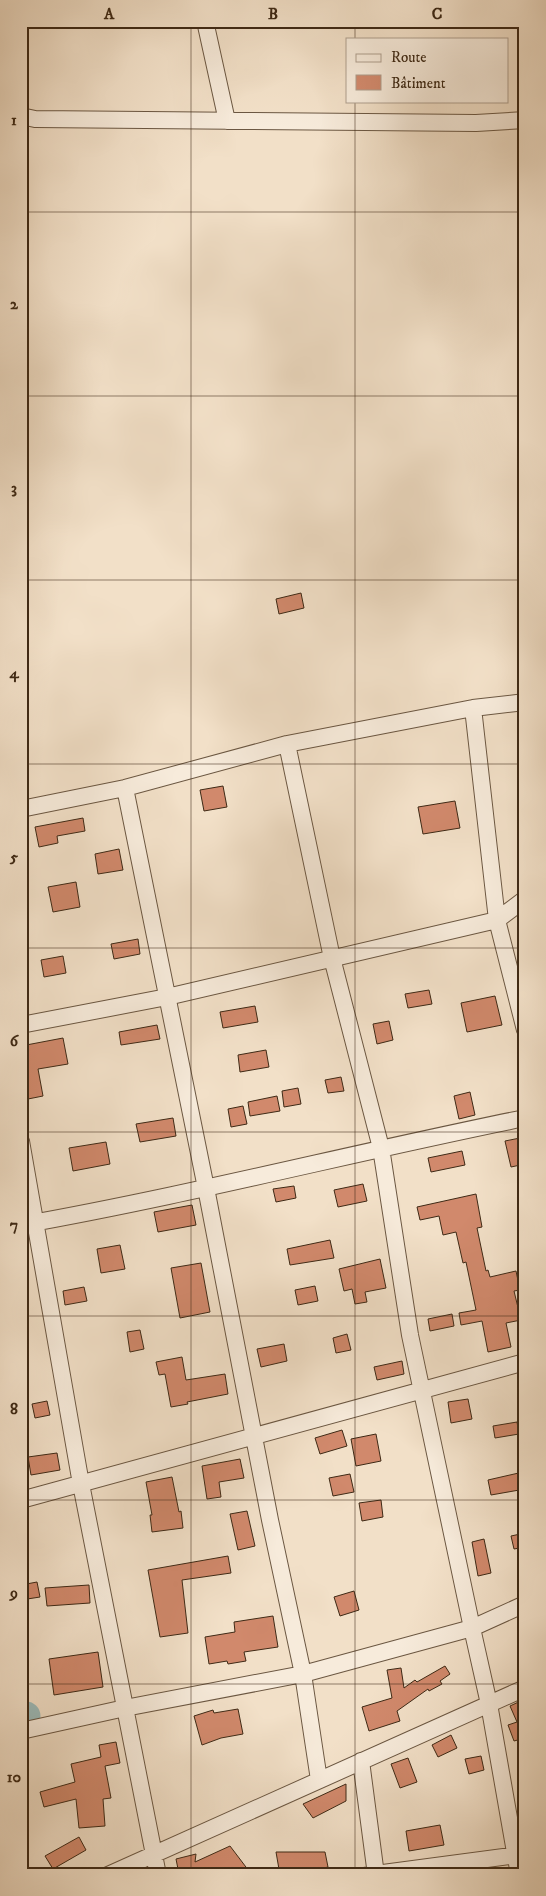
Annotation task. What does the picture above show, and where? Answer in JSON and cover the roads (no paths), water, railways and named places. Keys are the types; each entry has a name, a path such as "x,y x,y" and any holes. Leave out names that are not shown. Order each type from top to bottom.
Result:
{"street":[{"path":"206,21 227,121"},
{"path":"21,116 35,120 476,123 525,120"},
{"path":"21,809 125,788 286,744 473,708 525,702"},
{"path":"473,708 497,920 525,1030"},
{"path":"286,744 332,958 381,1148 410,1335 520,1855 519,1875"},
{"path":"125,788 302,1674 319,1780"},
{"path":"21,1025 167,997 497,920 525,899"},
{"path":"28,1223 123,1206 525,1118"},
{"path":"21,1141 28,1223 158,1875"},
{"path":"21,1500 525,1362"},
{"path":"21,1732 125,1708 302,1674 472,1628 525,1604"},
{"path":"108,1875 525,1688"},
{"path":"362,1761 373,1874 520,1855"}],"waterway":[{"path":"21,1716 26,1716"}]}
